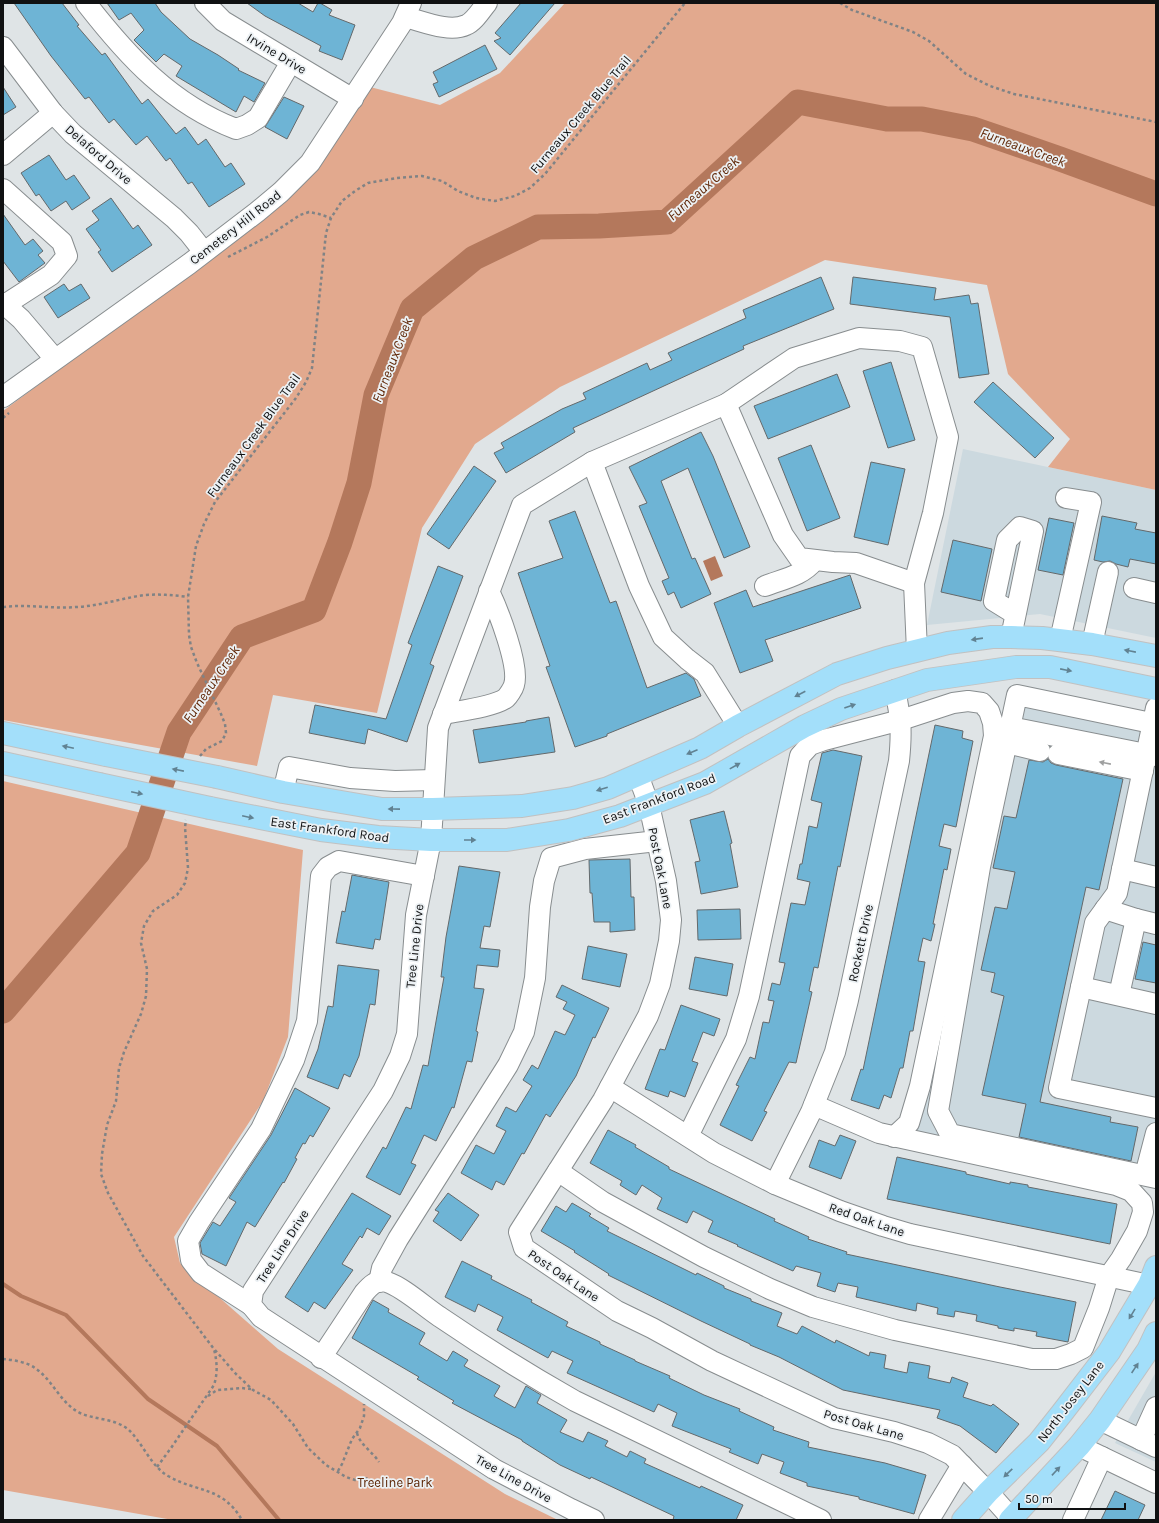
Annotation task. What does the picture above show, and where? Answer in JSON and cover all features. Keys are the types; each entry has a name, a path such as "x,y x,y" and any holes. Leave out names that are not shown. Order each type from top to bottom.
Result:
{"main road":[{"name":"East Frankford Road","path":"3,733 283,792 382,809 522,806 573,798 608,788 700,748 738,726 837,674 887,658 948,643 992,637 1020,637 1092,644 1156,656"},
{"path":"1020,637 1027,667"},
{"name":"East Frankford Road","path":"3,763 210,808 321,830 378,837 431,840 507,840 569,830 620,816 649,805 705,783 805,726 841,709 927,680 1016,667 1050,667 1156,689"},
{"name":"North Josey Lane","path":"963,1520 988,1492 1039,1442 1062,1414 1109,1352 1153,1276"},
{"path":"1012,1519 1079,1446 1100,1420 1148,1350 1156,1333"}],"street":[{"path":"86,3 134,61 166,89 216,122 236,129 247,125 258,118 291,62"},
{"name":"Irvine Drive","path":"204,3 223,21 353,100"},
{"path":"408,10 442,27 457,27 467,25 487,3"},
{"name":"Cemetery Hill Road","path":"3,397 204,252 275,197 310,163 353,100 402,23 408,10"},
{"name":"Delaford Drive","path":"3,47 53,113 101,158 174,218 189,233 204,252"},
{"path":"3,155 53,113"},
{"path":"3,189 62,242 67,256 51,275 4,304 21,319 55,359"},
{"name":"Tree Line Drive","path":"594,1520 494,1469 321,1358 261,1317 251,1305 253,1290 383,1091 400,1056 407,1034 416,915 431,840 438,728 522,505 592,462 726,404 794,358 859,338 900,341 922,347 948,437 933,513 914,583"},
{"path":"726,404 783,535 800,558 814,561 856,563 914,583 917,651"},
{"path":"592,462 639,586 663,637 705,673 738,726"},
{"path":"1060,640 1091,502 1066,498"},
{"path":"765,586 801,573 808,569 814,561"},
{"path":"1092,644 1108,572"},
{"path":"1134,588 1156,593"},
{"path":"443,714 492,704 506,698 514,686 514,665 500,616 489,591"},
{"path":"1015,614 1020,637"},
{"path":"1027,667 1018,695 980,867 938,1111 950,1134 1151,1177 1156,1133"},
{"name":"Rockett Drive","path":"775,1184 814,1105 835,1052 848,1000 899,761 902,737 901,720 895,690"},
{"path":"1018,695 1155,719 1148,760 1117,893 1095,923 1059,1088 1156,1108"},
{"path":"688,1136 736,1039 749,996 800,756 810,745 824,740 901,720 953,703 968,701 982,704 989,711 993,723 994,736 920,1086 909,1123 894,1137"},
{"path":"1009,735 1049,752 1148,760"},
{"path":"1009,735 1148,760"},
{"path":"283,792 289,767 350,778 395,781 434,780"},
{"name":"Post Oak Lane","path":"638,774 649,805 666,881 671,920 669,941 660,984 648,1016 603,1100 519,1232 524,1248 617,1311 652,1328 712,1361 834,1418 894,1432 928,1443 952,1455 1012,1519"},
{"path":"379,1282 382,1268 398,1239 508,1065 524,1032 535,978 540,907 544,881 551,858 585,849 657,841"},
{"path":"251,1305 201,1273 191,1260 188,1241 261,1129 294,1060 307,1021 321,876 328,867 339,861 424,876"},
{"path":"1122,869 1156,877"},
{"path":"1105,909 1156,924"},
{"path":"1119,995 1136,919"},
{"path":"1081,987 1156,1004"},
{"name":"Red Oak Lane","path":"610,1087 714,1153 775,1184 840,1211 897,1230 1109,1276 1153,1276"},
{"path":"558,1171 603,1202 683,1246 770,1289 813,1307 895,1330 1032,1358 1056,1359 1083,1348 1099,1308 1109,1276 1121,1259 1137,1231 1143,1212 1142,1203 1131,1191 1116,1185 879,1133 814,1105"},
{"path":"321,1358 364,1293 372,1284 386,1282 399,1288 441,1318 537,1380 821,1520"},
{"path":"1100,1420 1149,1444 1154,1415"},
{"path":"1079,1446 1156,1483"},
{"path":"1073,1520 1102,1457"},
{"path":"929,1520 962,1466"}],"path":[{"name":"Furneaux Creek Blue Trail","path":"199,760 206,749 222,741 226,733 221,714 197,663 191,647 189,635 188,597 196,546 204,524 215,502 296,398 306,382 312,368 325,240 331,218 342,201 368,183 397,178 422,176 442,181 458,191 476,198 495,201 515,196 530,188 545,174 685,3"},
{"path":"840,3 852,10 913,32 929,41 966,74 990,86 1014,94 1156,122"},
{"path":"221,261 267,237 300,214 309,212 331,218"},
{"path":"3,607 29,606 75,608 93,606 144,595 168,594 188,597"},
{"path":"186,820 185,827 188,868 185,883 177,895 153,912 144,926 141,943 147,969 146,996 141,1014 124,1052 119,1068 116,1101 107,1125 102,1154 102,1174 108,1193 143,1256 214,1349 236,1374 253,1390 271,1400 293,1424 308,1448 326,1465 346,1477 355,1480 370,1478"},
{"path":"157,1467 214,1385 218,1373 214,1349"},
{"path":"3,1359 13,1360 34,1367 48,1380 62,1399 80,1412 107,1420 128,1429 157,1467 168,1476 220,1497 230,1503 242,1520"},
{"path":"206,1398 217,1390 241,1388 253,1390"},
{"path":"338,1471 352,1438 360,1428 364,1416 364,1403 371,1390"},
{"path":"356,1433 362,1444 376,1456 379,1462"}],"shaded area":[{"path":"963,449 1156,490 1156,638 1040,614 927,625"},
{"path":"715,556 723,576 711,581 703,561"},
{"path":"1010,688 1156,717 1156,1187 914,1136"},
{"path":"1156,1372 1156,1462 1115,1443"}],"green space":[{"path":"565,3 1156,3 1156,490 1048,467 1070,439 1008,374 987,285 825,260 560,387 475,444 422,528 377,713 273,695 257,766 3,720 3,411 283,204 321,163 370,87 440,105 500,73"},
{"name":"Treeline Park","path":"3,781 303,850 288,1037 263,1101 174,1237 180,1263 278,1349 505,1494 558,1520 173,1520 3,1490"}],"building":[{"path":"14,3 62,3 79,25 77,26 102,55 105,53 142,104 148,99 176,134 185,127 198,145 206,139 225,167 231,163 245,184 209,207 192,182 188,184 170,158 166,161 147,136 136,145 114,119 109,123 89,97 85,99 51,56"},
{"path":"107,3 155,3 161,12 190,39 218,55 239,69 238,70 265,83 254,102 244,96 236,112 176,76 182,66 164,54 156,62 134,40 144,30 131,13 119,20"},
{"path":"247,3 298,3 313,12 318,3 320,3 332,10 329,15 355,25 342,60 319,51 321,46 265,16"},
{"path":"521,3 555,3 510,55 494,41 501,38 495,33"},
{"path":"485,45 497,69 439,97 433,84 438,82 433,72"},
{"path":"3,87 16,107 3,115"},
{"path":"284,97 304,106 287,139 265,127"},
{"path":"49,155 66,180 74,175 90,198 72,210 66,201 51,211 39,194 36,196 21,173"},
{"path":"111,198 133,229 138,225 152,245 112,272 98,252 101,250 86,229 99,220 92,211"},
{"path":"3,214 25,245 33,239 43,251 38,255 45,263 19,282 3,261"},
{"path":"821,277 834,309 743,346 744,349 573,428 575,432 506,473 494,453 504,448 501,443 562,409 586,399 583,393 647,363 650,370 672,360 668,353 746,318 743,310"},
{"path":"853,277 936,288 934,300 969,295 971,304 978,303 989,374 959,378 950,317 850,304"},
{"path":"64,284 69,291 81,284 90,298 58,318 44,297"},
{"path":"891,362 915,440 888,448 863,371"},
{"path":"837,374 850,407 768,439 754,406"},
{"path":"993,382 1054,438 1035,458 974,402"},
{"path":"701,432 713,456 750,547 724,558 688,468 661,481 692,559 695,558 711,594 681,608 674,592 668,595 662,581 669,578 639,506 647,503 629,467"},
{"path":"811,445 840,518 807,531 778,458"},
{"path":"871,462 905,469 888,545 854,537"},
{"path":"474,466 496,481 449,549 427,534"},
{"path":"575,511 610,603 616,601 647,688 686,673 694,679 701,696 607,734 607,736 575,747 546,667 550,666 518,573 563,558 549,521"},
{"path":"1102,516 1137,523 1135,529 1156,533 1156,564 1130,559 1128,567 1110,561 1103,562 1094,560"},
{"path":"1049,518 1074,523 1063,575 1038,570"},
{"path":"953,540 992,549 981,601 941,592"},
{"path":"438,566 463,576 430,664 434,666 407,742 368,729 365,744 309,733 315,705 386,719 412,645 408,643"},
{"path":"850,575 861,608 765,640 773,661 740,673 714,603 746,590 753,607"},
{"path":"549,717 555,752 479,763 473,730"},
{"path":"935,725 963,731 962,738 973,741 956,827 944,824 939,846 951,849 947,870 944,869 931,941 923,938 918,961 925,962 913,1031 910,1031 903,1068 900,1068 891,1098 884,1095 879,1109 851,1100 861,1069 863,1070"},
{"path":"833,750 862,756 840,867 838,866 818,968 814,967 809,991 812,992 796,1063 789,1062 764,1111 767,1112 752,1141 720,1125 739,1086 736,1085 750,1057 755,1059 763,1022 769,1023 774,1001 768,1000 772,983 780,985 785,963 779,962 791,903 805,905 810,882 797,879 800,864 802,864 809,826 817,828 822,803 811,800 822,753"},
{"path":"1048,759 1051,763 1056,765 1123,779 1099,890 1086,887 1040,1102 1111,1117 1110,1122 1138,1127 1131,1161 1019,1137 1026,1104 982,1095 1004,996 991,992 995,973 981,970 995,907 1007,909 1015,872 993,868 1004,816 1016,818 1029,760 1043,762"},
{"path":"724,811 732,843 730,844 738,887 701,894 695,862 700,861 690,820"},
{"path":"630,859 631,897 634,897 635,930 610,932 610,922 594,922 592,893 590,893 589,860"},
{"path":"459,866 500,872 490,927 484,926 480,948 500,950 498,967 477,965 474,988 484,989 472,1062 467,1061 454,1108 452,1107 436,1141 424,1135 411,1163 416,1165 400,1195 366,1177 383,1147 386,1149 406,1107 411,1109 423,1065 428,1066 444,977 441,977 446,937"},
{"path":"352,875 389,882 380,940 375,939 373,949 336,943 342,911 345,912"},
{"path":"740,909 741,939 698,940 697,910"},
{"path":"1143,942 1156,945 1156,983 1135,979"},
{"path":"588,946 627,954 620,987 582,979"},
{"path":"695,957 733,964 727,996 689,989"},
{"path":"338,965 379,970 375,1005 370,1004 359,1056 350,1077 344,1074 338,1089 307,1077 318,1049 328,1006 333,1007"},
{"path":"562,985 609,1008 595,1038 593,1037 576,1076 550,1117 546,1114 524,1154 522,1153 504,1185 496,1181 492,1190 461,1173 476,1145 494,1154 506,1131 496,1126 506,1107 516,1112 532,1086 523,1080 532,1065 538,1069 555,1031 565,1035 575,1015 563,1009 567,1002 556,997"},
{"path":"681,1005 720,1019 714,1036 703,1032 692,1061 698,1063 685,1097 670,1091 668,1097 645,1089 660,1049 665,1050"},
{"path":"295,1088 330,1108 313,1137 310,1135 305,1144 303,1143 295,1158 297,1159 284,1183 283,1182 255,1227 247,1222 226,1266 202,1254 200,1243 213,1222 220,1226 236,1202 229,1198 271,1135"},
{"path":"608,1130 636,1145 635,1147 669,1167 669,1169 775,1219 774,1221 809,1237 808,1239 847,1252 846,1254 1076,1302 1068,1342 1036,1336 1037,1332 1014,1328 1014,1331 998,1328 998,1326 976,1321 977,1315 955,1311 954,1317 937,1314 938,1308 917,1303 916,1311 856,1297 858,1287 838,1283 835,1292 817,1286 821,1273 796,1266 793,1271 708,1232 713,1221 693,1211 687,1223 657,1209 662,1198 642,1185 636,1195 620,1185 622,1181 590,1163"},
{"path":"840,1135 856,1141 841,1179 809,1167 819,1140 835,1146"},
{"path":"897,1157 966,1172 966,1174 1010,1184 1010,1182 1028,1185 1028,1187 1117,1204 1110,1244 887,1199"},
{"path":"352,1193 391,1216 379,1235 367,1228 362,1238 360,1236 342,1264 353,1270 325,1309 314,1302 308,1312 285,1297"},
{"path":"448,1193 479,1215 461,1241 433,1221 439,1212 435,1210"},
{"path":"572,1203 591,1214 589,1216 609,1228 607,1231 696,1275 697,1273 724,1286 724,1288 751,1299 751,1301 782,1313 777,1326 797,1334 802,1326 835,1343 836,1340 869,1356 870,1352 886,1355 884,1368 907,1373 909,1362 930,1366 928,1378 950,1383 952,1377 968,1383 963,1397 991,1406 993,1404 1019,1424 996,1453 960,1426 937,1418 940,1410 843,1390 779,1357 750,1345 701,1321 608,1275 609,1274 574,1252 575,1251 541,1231 556,1206 566,1212"},
{"path":"462,1261 492,1276 491,1279 532,1300 531,1302 568,1322 566,1326 635,1361 670,1376 669,1378 704,1395 740,1409 739,1411 774,1427 773,1430 809,1442 808,1447 885,1463 926,1475 914,1514 859,1499 859,1497 807,1486 807,1483 780,1473 784,1462 762,1454 758,1464 729,1452 731,1449 672,1426 677,1413 658,1404 654,1412 567,1373 573,1361 552,1351 548,1358 497,1330 503,1317 478,1304 475,1312 445,1297"},
{"path":"373,1300 389,1309 388,1312 425,1333 419,1344 447,1361 453,1351 468,1360 464,1366 500,1386 494,1396 515,1408 526,1386 541,1395 537,1403 567,1420 560,1432 583,1442 588,1432 608,1441 605,1446 627,1457 630,1451 646,1459 644,1463 743,1505 736,1520 673,1520 674,1516 591,1477 590,1479 560,1465 522,1440 452,1403 454,1401 417,1379 419,1377 352,1338"},
{"path":"1115,1491 1145,1505 1138,1520 1101,1520"}],"waterway":[{"name":"Furneaux Creek","path":"3,1011 138,853 179,732 242,637 314,610 340,542 359,483 376,395 412,309 474,258 538,227 599,226 667,222 798,102 887,119 922,119 973,129 1156,194"},
{"path":"3,1284 21,1296 66,1315 148,1399 217,1446 279,1520"}]}
